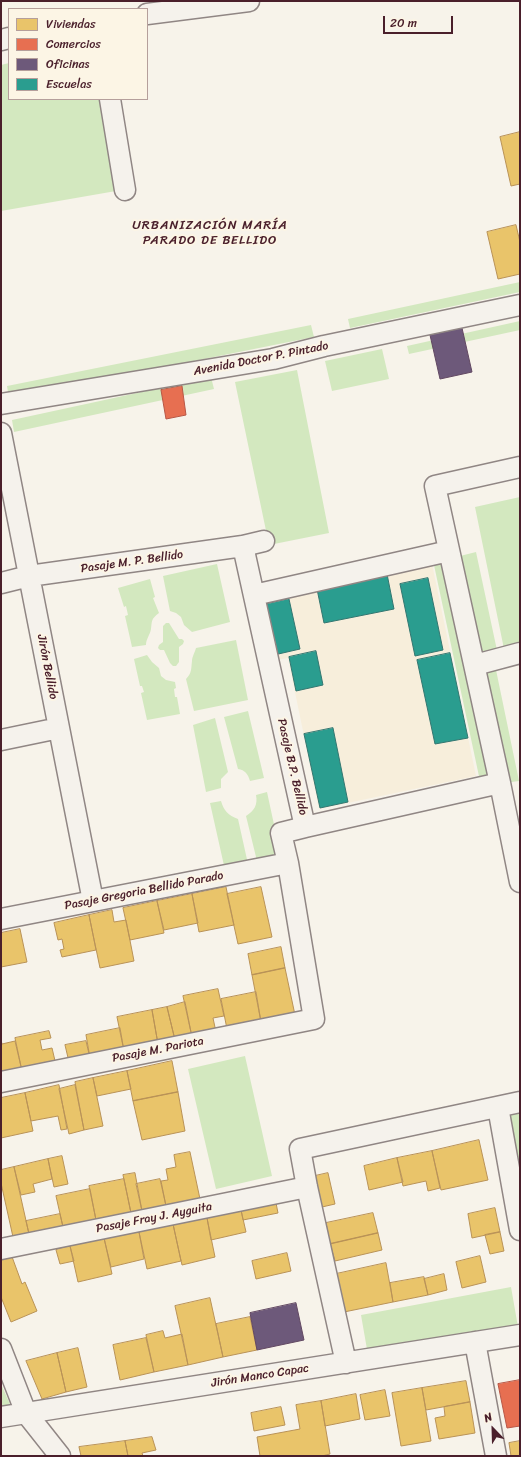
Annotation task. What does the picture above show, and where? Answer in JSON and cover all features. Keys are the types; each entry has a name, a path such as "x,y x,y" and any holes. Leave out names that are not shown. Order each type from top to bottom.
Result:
{"street":[{"path":"148,14 249,1"},
{"path":"110,100 125,190"},
{"name":"Avenida Doctor P. Pintado","path":"1,404 273,359 324,346 520,306"},
{"name":"Jirón Bellido","path":"1,433 93,901"},
{"path":"520,466 435,486 475,665 508,791 520,882"},
{"name":"Pasaje M. P. Bellido","path":"1,583 29,576 243,546 264,541"},
{"name":"Pasaje B.P. Bellido","path":"243,546 305,827 281,833 288,863 314,1019"},
{"path":"254,595 449,551"},
{"path":"475,665 520,653"},
{"path":"1,740 59,728"},
{"path":"305,827 508,791"},
{"name":"Pasaje Gregoria Bellido Parado","path":"1,919 288,863"},
{"name":"Pasaje M. Pariota","path":"1,1082 314,1019"},
{"path":"346,1363 300,1149 520,1102"},
{"path":"498,1107 520,1230"},
{"name":"Pasaje Fray J. Ayguita","path":"1,1250 307,1187"},
{"name":"Jirón Manco Capac","path":"1,1416 520,1335"},
{"path":"475,1342 496,1456"},
{"path":"1,1349 26,1413 60,1456"}],"shaded area":[{"path":"432,564 476,776 319,809 288,658 271,661 258,600"}],"green space":[{"path":"8,63 8,100 101,100 116,191 1,211 1,65"},
{"path":"520,282 520,292 350,328 348,319"},
{"path":"520,321 520,330 409,354 407,346"},
{"path":"311,325 314,337 9,398 7,386"},
{"path":"382,349 389,379 332,391 325,361"},
{"path":"297,370 329,533 269,545 235,382"},
{"path":"211,377 214,389 14,432 12,420"},
{"path":"520,497 520,646 504,649 475,507"},
{"path":"476,552 498,655 477,659 456,557"},
{"path":"446,563 491,779 480,781 434,565"},
{"path":"217,564 230,622 192,632 184,625 181,617 170,611 163,576"},
{"path":"150,579 155,597 153,598 159,613 152,620 146,645 132,647 125,616 128,615 126,606 124,607 118,588"},
{"path":"166,623 169,623 179,639 184,641 179,647 179,662 176,666 173,666 170,663 164,650 160,650 158,648 163,642 163,626"},
{"path":"236,640 248,700 194,711 186,679 190,673 192,658 196,648"},
{"path":"147,655 159,668 161,676 166,680 175,682 175,697 177,697 180,714 147,720 141,693 144,692 142,686 140,686 134,659"},
{"path":"495,665 519,781 504,783 480,668"},
{"path":"248,711 264,778 250,781 243,770 238,769 224,717"},
{"path":"215,718 228,772 221,779 221,788 206,792 193,725"},
{"path":"267,792 281,857 257,861 246,816 255,807 256,795"},
{"path":"221,801 227,812 238,819 248,864 225,870 210,803"},
{"path":"245,1056 272,1176 216,1189 188,1069"},
{"path":"520,1106 520,1165 515,1166 503,1110"},
{"path":"511,1287 518,1327 368,1355 361,1315"},
{"path":"1,1384 10,1404 2,1407 1,1405"}],"building: Viviendas":[{"path":"520,132 520,184 511,186 500,137"},
{"path":"516,225 520,242 520,274 498,279 487,232"},
{"path":"226,887 234,925 199,932 192,894"},
{"path":"261,887 272,937 238,944 227,894"},
{"path":"192,894 198,923 164,930 157,901"},
{"path":"157,901 164,933 130,940 123,908"},
{"path":"112,910 114,922 126,920 134,961 100,968 89,915"},
{"path":"89,915 96,950 62,957 60,950 64,949 62,939 58,940 54,923"},
{"path":"20,929 27,962 1,967 1,933"},
{"path":"281,947 285,968 252,975 248,954"},
{"path":"285,968 295,1015 261,1022 252,975"},
{"path":"218,989 224,1016 213,1018 216,1032 192,1037 183,996"},
{"path":"256,992 261,1022 227,1029 221,999"},
{"path":"185,1002 192,1037 175,1040 167,1007"},
{"path":"167,1007 175,1040 158,1044 152,1010"},
{"path":"152,1010 158,1044 124,1051 117,1017"},
{"path":"120,1028 124,1051 90,1058 86,1035"},
{"path":"49,1031 51,1038 40,1040 42,1050 52,1048 56,1065 22,1071 15,1038"},
{"path":"1,1040 2,1044 15,1041 22,1071 1,1073"},
{"path":"86,1041 90,1058 69,1062 65,1045"},
{"path":"172,1061 178,1092 133,1101 127,1071"},
{"path":"127,1071 131,1089 97,1096 93,1078"},
{"path":"93,1078 103,1126 84,1130 75,1082"},
{"path":"59,1085 67,1129 61,1130 58,1116 31,1121 25,1093"},
{"path":"75,1085 84,1130 69,1134 59,1089"},
{"path":"178,1092 185,1131 142,1140 133,1101"},
{"path":"25,1093 33,1131 1,1138 1,1098"},
{"path":"479,1140 488,1180 441,1190 432,1151"},
{"path":"432,1151 440,1188 428,1191 426,1181 403,1186 397,1158"},
{"path":"190,1152 200,1199 166,1206 161,1181 168,1180 166,1169 176,1167 174,1155"},
{"path":"62,1156 68,1184 54,1187 48,1159"},
{"path":"397,1158 403,1182 369,1190 364,1166"},
{"path":"48,1159 52,1179 33,1184 35,1192 21,1195 14,1167"},
{"path":"14,1167 29,1234 13,1237 1,1183 1,1170"},
{"path":"135,1173 142,1211 131,1213 123,1175"},
{"path":"328,1173 335,1204 322,1207 315,1176"},
{"path":"124,1179 131,1213 96,1220 89,1186"},
{"path":"160,1179 166,1206 142,1211 136,1184"},
{"path":"90,1189 96,1220 63,1227 56,1196"},
{"path":"276,1203 278,1213 243,1220 241,1210"},
{"path":"495,1208 500,1232 472,1238 468,1214"},
{"path":"241,1210 246,1232 211,1240 207,1218"},
{"path":"373,1213 378,1233 330,1244 326,1223"},
{"path":"60,1214 63,1227 29,1234 26,1221"},
{"path":"207,1218 215,1257 182,1265 173,1224"},
{"path":"173,1224 181,1261 147,1269 139,1232"},
{"path":"139,1232 144,1259 111,1267 104,1238"},
{"path":"500,1232 504,1251 490,1254 485,1235"},
{"path":"378,1233 382,1250 335,1261 330,1244"},
{"path":"104,1238 112,1274 78,1282 70,1246"},
{"path":"70,1246 74,1261 60,1264 56,1250"},
{"path":"287,1253 291,1271 256,1279 252,1261"},
{"path":"11,1254 22,1284 25,1282 37,1311 11,1322 1,1297 1,1258"},
{"path":"480,1256 486,1282 462,1288 456,1262"},
{"path":"386,1263 393,1302 344,1312 336,1274"},
{"path":"444,1274 447,1290 428,1295 424,1279"},
{"path":"424,1277 428,1295 393,1302 390,1283"},
{"path":"210,1298 223,1357 188,1365 175,1306"},
{"path":"250,1317 257,1350 223,1357 216,1324"},
{"path":"163,1331 165,1338 182,1334 188,1365 154,1372 146,1335"},
{"path":"146,1338 154,1372 120,1380 113,1345"},
{"path":"78,1348 87,1387 66,1392 57,1353"},
{"path":"57,1353 66,1392 42,1399 26,1361"},
{"path":"466,1381 470,1402 426,1410 422,1388"},
{"path":"422,1388 431,1441 401,1446 392,1393"},
{"path":"385,1390 390,1416 365,1420 360,1395"},
{"path":"356,1394 360,1419 325,1426 321,1401"},
{"path":"321,1401 330,1454 322,1456 260,1456 257,1437 300,1429 296,1405"},
{"path":"470,1402 475,1433 439,1439 435,1418 445,1416 444,1407"},
{"path":"281,1407 285,1425 254,1431 251,1413"},
{"path":"152,1437 156,1450 142,1453 143,1456 128,1456 125,1441"},
{"path":"125,1441 128,1456 81,1456 79,1447"},
{"path":"520,1441 520,1456 511,1456 509,1443"}],"building: Comercios":[{"path":"182,386 186,415 166,419 161,390"},
{"path":"520,1380 520,1426 507,1428 498,1384"}],"building: Oficinas":[{"path":"462,328 472,372 440,379 430,335"},
{"path":"296,1303 304,1340 257,1350 250,1313"}],"building: Escuelas":[{"path":"387,574 394,609 324,623 317,589"},
{"path":"428,578 443,650 415,656 400,584"},
{"path":"289,599 300,649 274,655 263,605"},
{"path":"316,651 323,685 296,691 289,657"},
{"path":"450,653 468,738 435,744 417,660"},
{"path":"333,728 348,802 320,808 304,734"}],"district":[{"name":"URBANIZACIÓN MARÍA PARADO DE BELLIDO","path":"210,234"}]}
